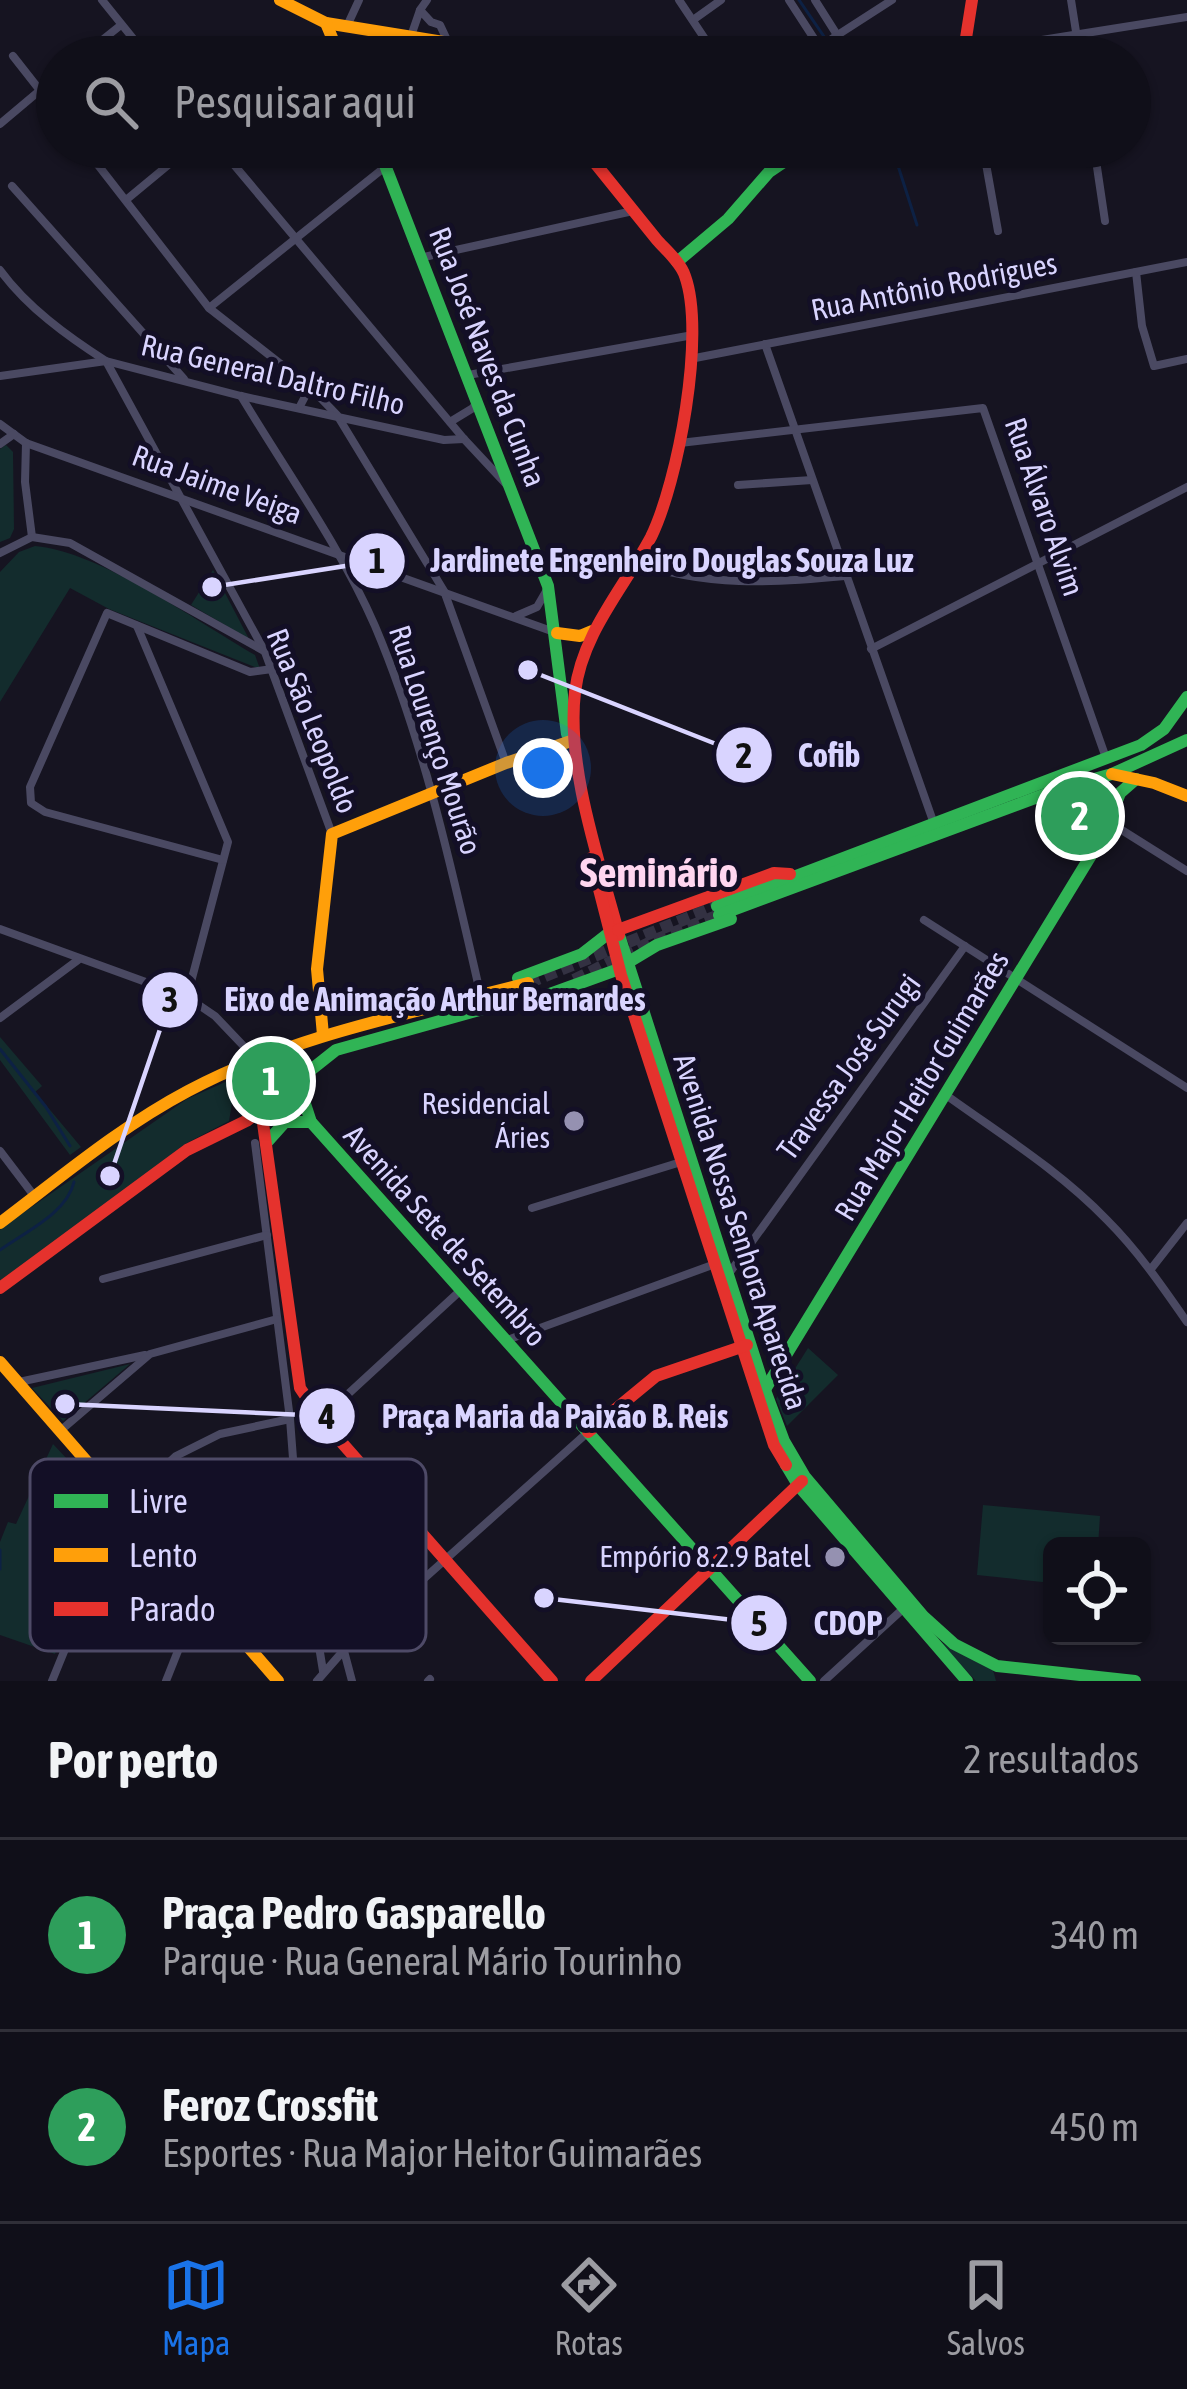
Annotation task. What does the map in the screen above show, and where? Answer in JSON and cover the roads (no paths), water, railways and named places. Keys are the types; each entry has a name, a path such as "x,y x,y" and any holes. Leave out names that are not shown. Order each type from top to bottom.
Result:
{"main road":[{"path":"280,0 326,23 411,36"},
{"path":"967,36 971,0"},
{"path":"326,23 331,36"},
{"name":"Rua José Naves da Cunha","path":"387,168 548,586 571,741"},
{"name":"Avenida Nossa Senhora Aparecida","path":"599,168 677,262 689,284 693,335 680,442 663,508 592,631 578,677 571,741 613,932 682,1162 746,1345"},
{"path":"677,262 728,219 772,168"},
{"path":"557,633 580,636 592,631"},
{"path":"440,1013 485,1015 568,990 657,945 785,899 799,880 933,821 1156,736 1187,697"},
{"path":"718,910 1112,774 1187,740"},
{"path":"332,835 571,741"},
{"name":"Rua Álvaro Alvim","path":"1106,758 1112,774"},
{"path":"1145,759 1154,783"},
{"path":"1112,774 1187,796"},
{"path":"1112,774 1120,793"},
{"name":"Rua Major Heitor Guimarães","path":"761,1395 1016,978 1108,823 1120,793 1136,779"},
{"name":"Rua São Leopoldo","path":"315,1067 323,1035 317,969 332,835"},
{"path":"0,1288 187,1150 284,1108 298,1084 336,1049 440,1013 479,988 558,965 613,932 774,873 799,880"},
{"name":"Avenida Nossa Senhora Aparecida","path":"623,966 728,1274 761,1395 801,1481 967,1681"},
{"path":"0,1223 156,1109 256,1059 323,1035 440,1013 531,989"},
{"path":"271,1055 288,1062 298,1084"},
{"path":"256,1059 245,1072 244,1089 263,1116 262,1142 272,1181 300,1388 356,1459"},
{"name":"Avenida Sete de Setembro","path":"298,1084 310,1122 810,1681"},
{"path":"262,1142 284,1122 310,1122"},
{"path":"262,1197 272,1181"},
{"path":"280,1337 294,1364"},
{"path":"588,1432 656,1376 746,1345"},
{"path":"0,1362 84,1459"},
{"path":"591,1681 801,1481"},
{"name":"Avenida Nossa Senhora Aparecida","path":"801,1481 934,1627 998,1674 1024,1671 1135,1681"},
{"path":"426,1538 552,1681"},
{"path":"253,1651 278,1681"},
{"path":"1009,1681 1024,1671"}],"street":[{"path":"102,0 130,36"},
{"path":"347,27 359,0"},
{"path":"411,36 427,0"},
{"path":"679,0 703,36"},
{"path":"692,20 721,0"},
{"path":"789,0 812,36"},
{"path":"814,0 837,34"},
{"path":"834,36 892,0"},
{"path":"1071,0 1076,36"},
{"path":"420,10 440,25 445,36"},
{"path":"1061,36 1187,17"},
{"path":"107,36 121,25"},
{"path":"13,56 36,85"},
{"path":"0,124 36,93"},
{"path":"101,168 209,308 310,387 337,415 444,591 506,763"},
{"path":"126,200 165,168"},
{"path":"237,168 464,440 514,491"},
{"path":"209,308 383,168"},
{"path":"987,168 998,231"},
{"path":"1097,168 1105,221"},
{"path":"12,186 185,380"},
{"path":"424,257 633,211"},
{"name":"Rua Antônio Rodrigues","path":"690,359 1187,262"},
{"name":"Rua São Leopoldo","path":"0,270 14,289 106,361 265,652 332,835"},
{"path":"1136,272 1142,326 1154,366 1187,359"},
{"path":"468,375 693,335"},
{"path":"765,344 933,821"},
{"name":"Rua General Daltro Filho","path":"0,376 106,361 241,396 444,440 464,440"},
{"path":"299,408 310,387"},
{"name":"Rua Lourenço Mourão","path":"241,396 374,625 433,792 479,988"},
{"path":"450,422 478,400"},
{"name":"Rua Álvaro Alvim","path":"680,442 983,408 1106,758"},
{"name":"Rua Jaime Veiga","path":"0,424 26,443 557,633"},
{"path":"0,444 14,434"},
{"path":"26,443 32,537"},
{"path":"738,485 812,480"},
{"path":"871,650 1187,487"},
{"path":"0,553 32,537 70,543 265,652"},
{"path":"635,562 675,577 731,583 845,576"},
{"path":"513,617 537,607 548,586"},
{"path":"223,860 46,812 31,803 30,788 107,613 250,673 272,669"},
{"path":"136,624 227,842 187,998"},
{"path":"1108,823 1187,871"},
{"path":"924,920 1187,1088"},
{"path":"0,929 187,998 215,1016 256,1059"},
{"name":"Travessa José Surugi","path":"728,1274 965,946"},
{"path":"0,1018 79,959"},
{"path":"945,1094 1071,1187 1151,1269 1187,1322"},
{"path":"262,1142 262,1197 293,1459"},
{"path":"0,1151 35,1197"},
{"path":"532,1208 682,1162"},
{"path":"1151,1269 1187,1223"},
{"path":"103,1279 267,1235"},
{"path":"506,1340 715,1264"},
{"path":"321,1419 461,1290"},
{"path":"18,1382 150,1354 278,1319"},
{"path":"60,1431 150,1354"},
{"path":"173,1459 220,1434 290,1419"},
{"path":"426,1578 588,1432"},
{"path":"824,1681 904,1608"},
{"path":"52,1681 64,1651"},
{"path":"166,1681 178,1651"},
{"path":"319,1651 322,1671"},
{"path":"316,1681 343,1651"},
{"path":"344,1651 352,1681"}],"waterway":[{"path":"799,0 824,36"},
{"path":"899,168 917,225"},
{"path":"0,1049 70,1146"},
{"path":"0,1250 54,1212 74,1182"},
{"path":"0,1550 0,1569"}],"tunnel":[{"path":"528,983 717,906"},
{"path":"574,980 719,915"}],"place":[{"name":"Jardinete Engenheiro Douglas Souza Luz","path":"212,587"},
{"name":"Cofib","path":"528,670"},
{"name":"Feroz Crossfit","path":"1080,816"},
{"name":"Praça Pedro Gasparello","path":"271,1081"},
{"name":"Residencial Áries","path":"574,1121"},
{"name":"Eixo de Animação Arthur Bernardes","path":"110,1176"},
{"name":"Praça Maria da Paixão B. Reis","path":"65,1404"},
{"name":"Empório 8.2.9 Batel","path":"835,1557"},
{"name":"CDOP","path":"544,1598"}],"district":[{"name":"Seminário","path":"659,872"}]}
